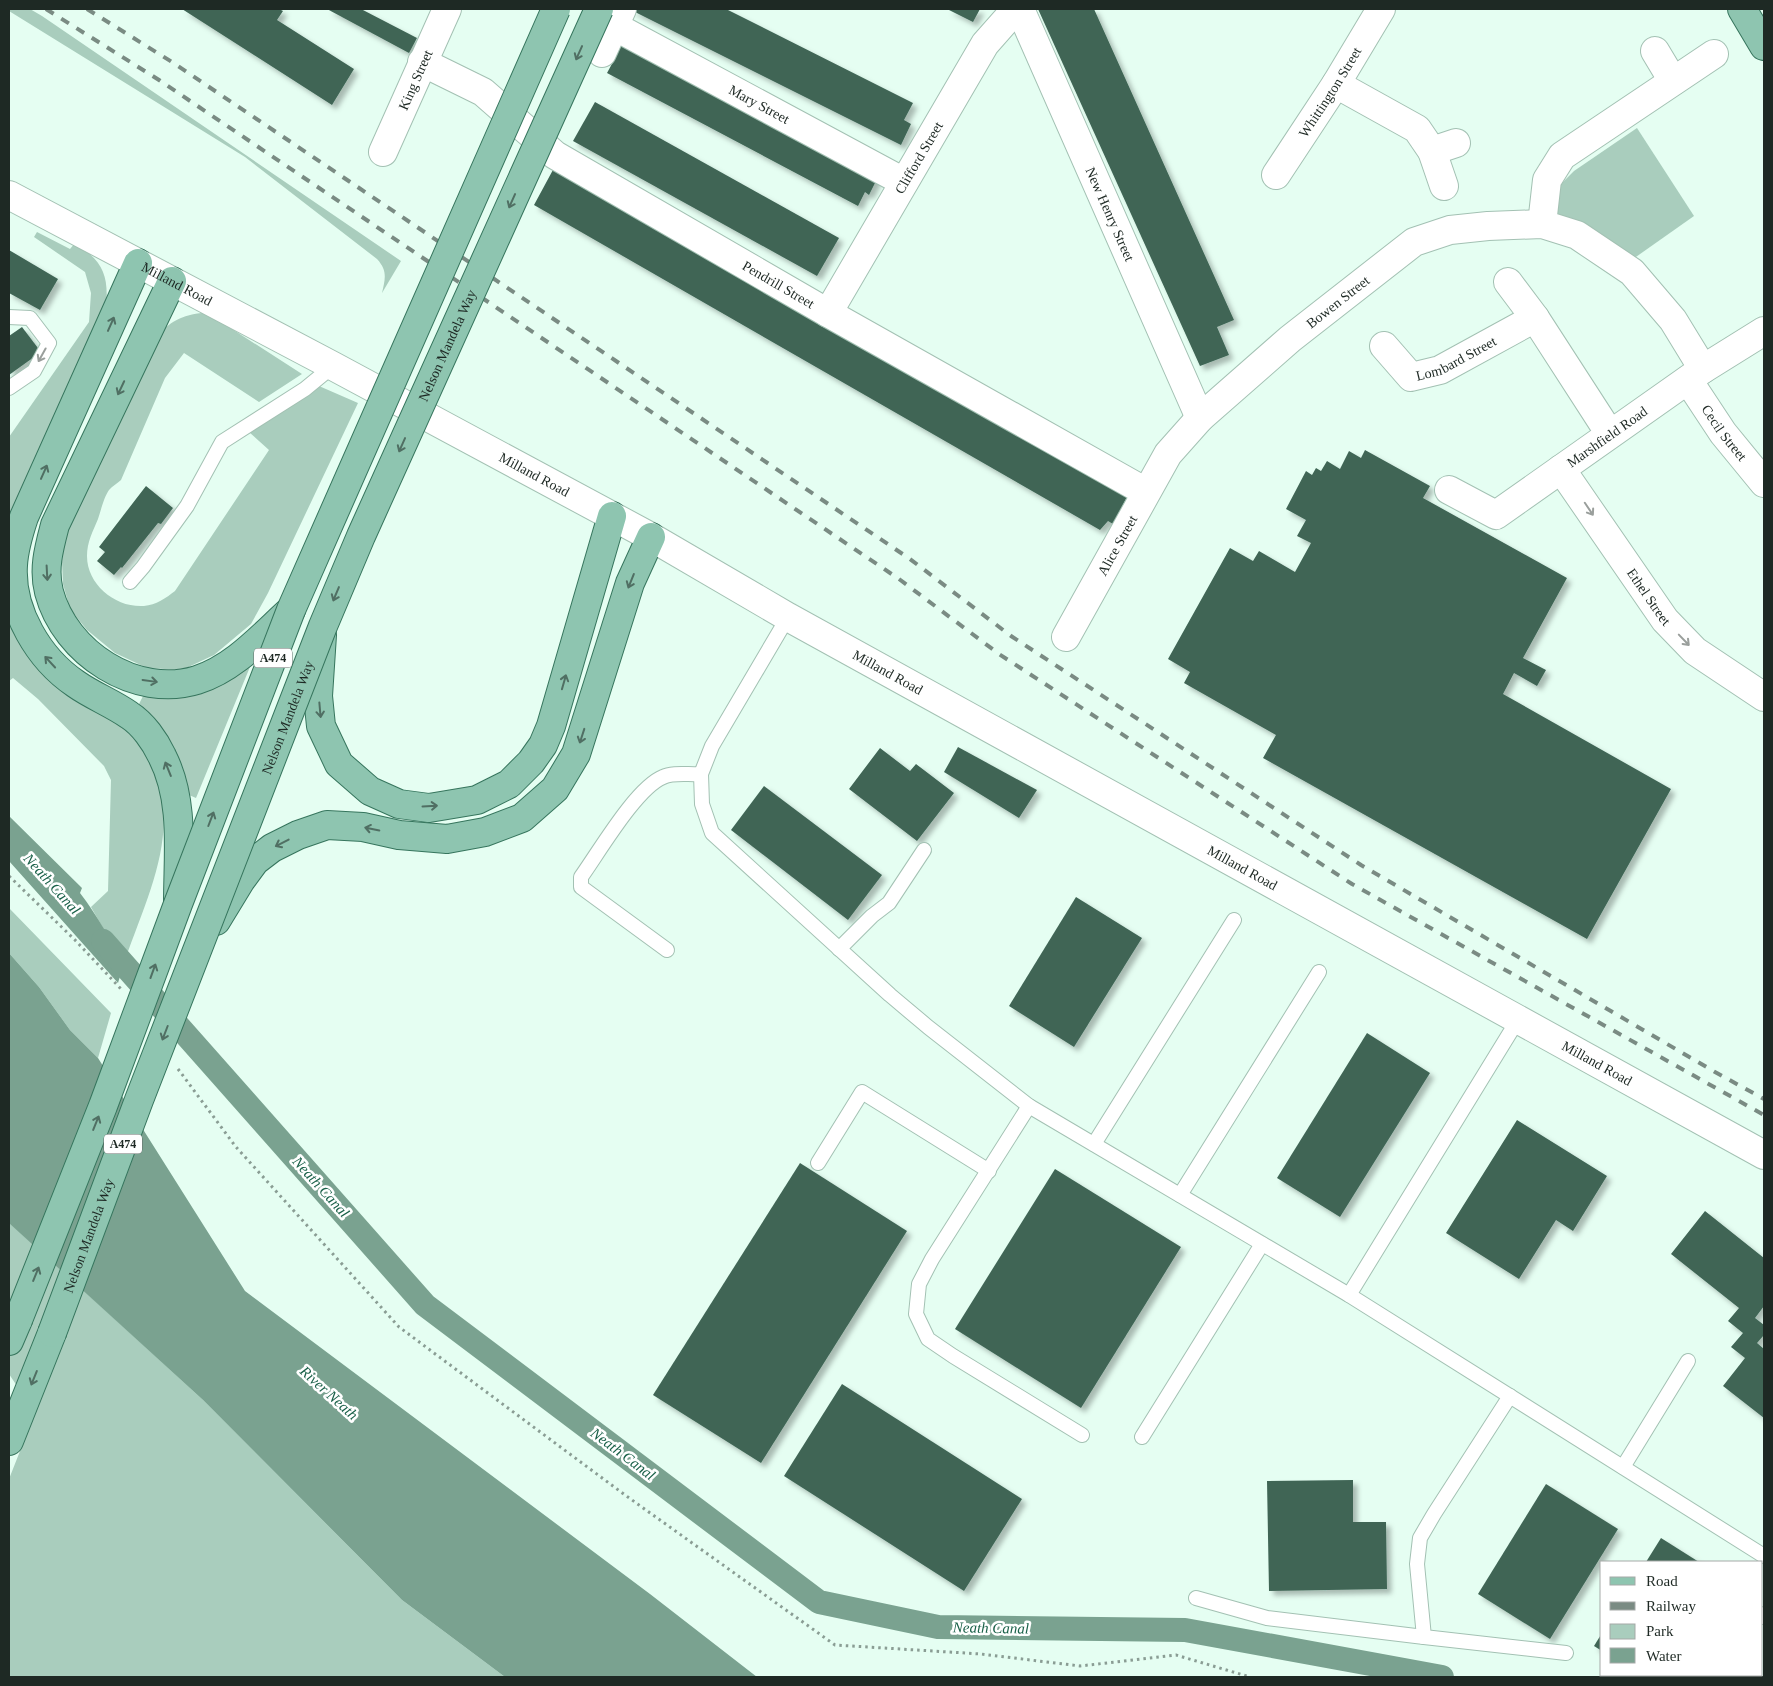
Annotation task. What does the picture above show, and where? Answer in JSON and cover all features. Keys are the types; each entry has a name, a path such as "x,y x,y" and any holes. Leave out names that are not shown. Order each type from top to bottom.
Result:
{"main road":[{"name":"A474","path":"13,1330 103,1106 291,610 556,9"},
{"path":"1742,9 1764,46"},
{"name":"Nelson Mandela Way","path":"9,1441 323,626 365,527 612,14"},
{"path":"138,263 24,517 17,538 13,566 14,585 20,612 44,656 59,672 77,685 130,716 148,733 162,755 178,806 178,904"},
{"path":"172,281 55,525 47,554 46,574 56,612 78,644 113,671 148,682 170,684 196,680 215,673 236,659 291,610"},
{"path":"323,626 318,696 321,726 339,764 370,791 399,804 429,808 477,800 509,784 531,762 543,745 551,726 612,516"},
{"path":"195,955 241,880 255,861 272,848 298,835 327,825 363,827 399,835 447,839 485,832 522,818 554,789 576,754 630,583 651,537"}],"street":[{"name":"King Street","path":"383,152 447,9"},
{"name":"Clifford Street","path":"828,313 985,44 1018,9"},
{"name":"New Henry Street","path":"1018,9 1200,418"},
{"name":"Whittington Street","path":"1276,175 1336,84 1381,9"},
{"name":"Mary Street","path":"612,14 904,182"},
{"path":"602,53 612,14"},
{"path":"1655,51 1672,81"},
{"path":"1542,224 1547,180 1562,156 1714,54"},
{"name":"Pendrill Street","path":"422,62 483,92 555,155 828,313 1146,492"},
{"path":"1336,84 1417,129 1444,147 1444,186"},
{"name":"Milland Road","path":"9,195 651,537 788,617 1764,1155"},
{"name":"Bowen Street","path":"1168,454 1200,418 1290,339 1414,242 1450,230 1488,226 1542,224 1577,235 1632,272 1673,320 1695,375"},
{"path":"1508,282 1535,318 1610,434"},
{"name":"Lombard Street","path":"1384,346 1411,377 1440,370 1535,318"},
{"name":"Marshfield Road","path":"1449,490 1496,515 1695,375 1764,331"},
{"name":"Cecil Street","path":"1695,375 1723,433 1764,482"},
{"name":"Alice Street","path":"1066,637 1168,454"},
{"name":"Ethel Street","path":"1561,469 1665,620 1695,651 1764,698"}],"lane":[{"path":"9,317 30,318 49,343 34,371 9,388"},
{"path":"130,582 188,506 222,442 305,388 333,366"},
{"path":"788,617 712,746 701,774 702,804 712,833 928,1027 1030,1106 1349,1295 1764,1556"},
{"path":"667,950 581,887 581,877 634,802 650,783 664,776 701,774"},
{"path":"839,949 889,902 924,850"},
{"path":"1094,1144 1234,920"},
{"path":"1180,1195 1320,972"},
{"path":"1349,1295 1518,1018"},
{"path":"818,1163 862,1092 989,1170"},
{"path":"1030,1106 932,1259 919,1284 916,1314 928,1339 1082,1435"},
{"path":"1142,1437 1262,1244"},
{"path":"1623,1467 1688,1361"},
{"path":"1424,1637 1417,1564 1420,1538 1510,1396"},
{"path":"1196,1598 1266,1618 1566,1653"}],"path":[{"path":"9,876 75,940 126,994"},
{"path":"177,1067 236,1147 399,1326 625,1495 835,1646 981,1654 1080,1666 1176,1656 1250,1677"}],"green space":[{"path":"9,9 30,9 42,16 401,261 382,293 385,279 384,271 377,259 245,157 9,11"},
{"path":"1637,128 1694,216 1633,259 1553,220 1556,189 1574,171"},
{"path":"37,232 70,249 75,243 92,256 98,263 105,278 106,308 9,526 9,437 89,322 91,293 85,272 34,237"},
{"path":"202,313 215,318 302,374 259,402 184,353 165,378 121,480 110,489 106,496 89,541 87,551 88,567 98,585 114,599 134,606 144,606 157,603 175,591 269,450 249,432 319,386 358,403 268,593 251,624 214,655 182,670 147,668 115,653 87,630 70,609 63,584 62,562 65,537 151,341 173,322 186,316"},
{"path":"9,611 132,736 150,763 160,791 164,819 162,846 146,903 125,960 111,942 91,907 108,891 111,780 104,766 38,699 13,678 9,681"},
{"path":"252,662 196,798 189,795 173,749 138,706 143,696 169,697"},
{"path":"9,908 111,1013 98,1058 70,1030 39,987 9,953"},
{"path":"9,1222 203,1400 402,1600 505,1677 9,1677 9,1479 35,1413 9,1374"}],"water":[{"path":"9,816 82,888 80,893 125,960 118,983 9,861"},
{"name":"River Neath","path":"9,953 39,987 70,1030 98,1058 245,1291 650,1594 757,1677 505,1677 402,1600 203,1400 9,1223"}],"building":[{"path":"182,9 279,9 283,11 277,20 354,69 332,105"},
{"path":"327,9 361,9 417,38 409,53"},
{"path":"629,9 726,9 913,103 904,120 911,124 901,145"},
{"path":"947,9 980,9 973,22"},
{"path":"1038,9 1094,9 1234,320 1217,327 1229,355 1200,366"},
{"path":"621,34 881,171 869,195 865,192 858,206 607,73 613,62 608,59"},
{"path":"595,102 839,238 817,276 573,141"},
{"path":"554,168 1127,497 1113,524 1108,521 1100,530 534,205"},
{"path":"9,250 58,279 40,310 9,293"},
{"path":"22,327 41,352 9,375 9,336"},
{"path":"1365,450 1430,486 1423,498 1567,578 1523,658 1546,670 1537,686 1514,673 1503,694 1671,789 1587,939 1263,758 1276,735 1184,683 1190,672 1168,659 1230,548 1253,561 1259,551 1295,572 1311,543 1297,536 1306,520 1286,509 1306,471 1312,475 1316,468 1321,471 1327,461 1340,469 1349,451 1361,458"},
{"path":"146,486 173,508 161,524 158,523 122,568 114,575 97,561 105,552 99,547"},
{"path":"958,747 1037,790 1019,818 944,772"},
{"path":"880,748 910,771 916,764 954,793 917,841 849,789"},
{"path":"764,786 882,875 848,920 731,830"},
{"path":"1076,897 1142,938 1074,1047 1009,1006"},
{"path":"1367,1033 1430,1073 1340,1217 1277,1178"},
{"path":"1517,1120 1607,1176 1573,1231 1556,1220 1519,1279 1446,1233"},
{"path":"800,1163 907,1231 761,1463 653,1395"},
{"path":"1055,1169 1181,1247 1081,1408 955,1329"},
{"path":"1705,1211 1764,1258 1764,1306 1755,1318 1764,1325 1764,1335 1757,1343 1764,1349 1764,1418 1723,1386 1745,1358 1731,1347 1743,1333 1728,1321 1739,1308 1671,1254"},
{"path":"842,1384 1022,1499 964,1591 784,1476"},
{"path":"1353,1480 1353,1522 1386,1522 1387,1589 1269,1591 1267,1481"},
{"path":"1546,1484 1618,1529 1550,1639 1478,1594"},
{"path":"1661,1538 1697,1561 1647,1561"},
{"path":"1600,1636 1600,1650 1594,1646"},
{"path":"1642,1676 1672,1676 1671,1677"}],"waterway":[{"name":"Neath Canal","path":"103,941 425,1305 819,1602 938,1627 1185,1630 1442,1677"}],"railway":[{"path":"46,9 159,80 899,579 999,654 1352,884 1764,1115"},
{"path":"87,9 172,62 910,559 1011,636 1361,865 1764,1099"}]}
